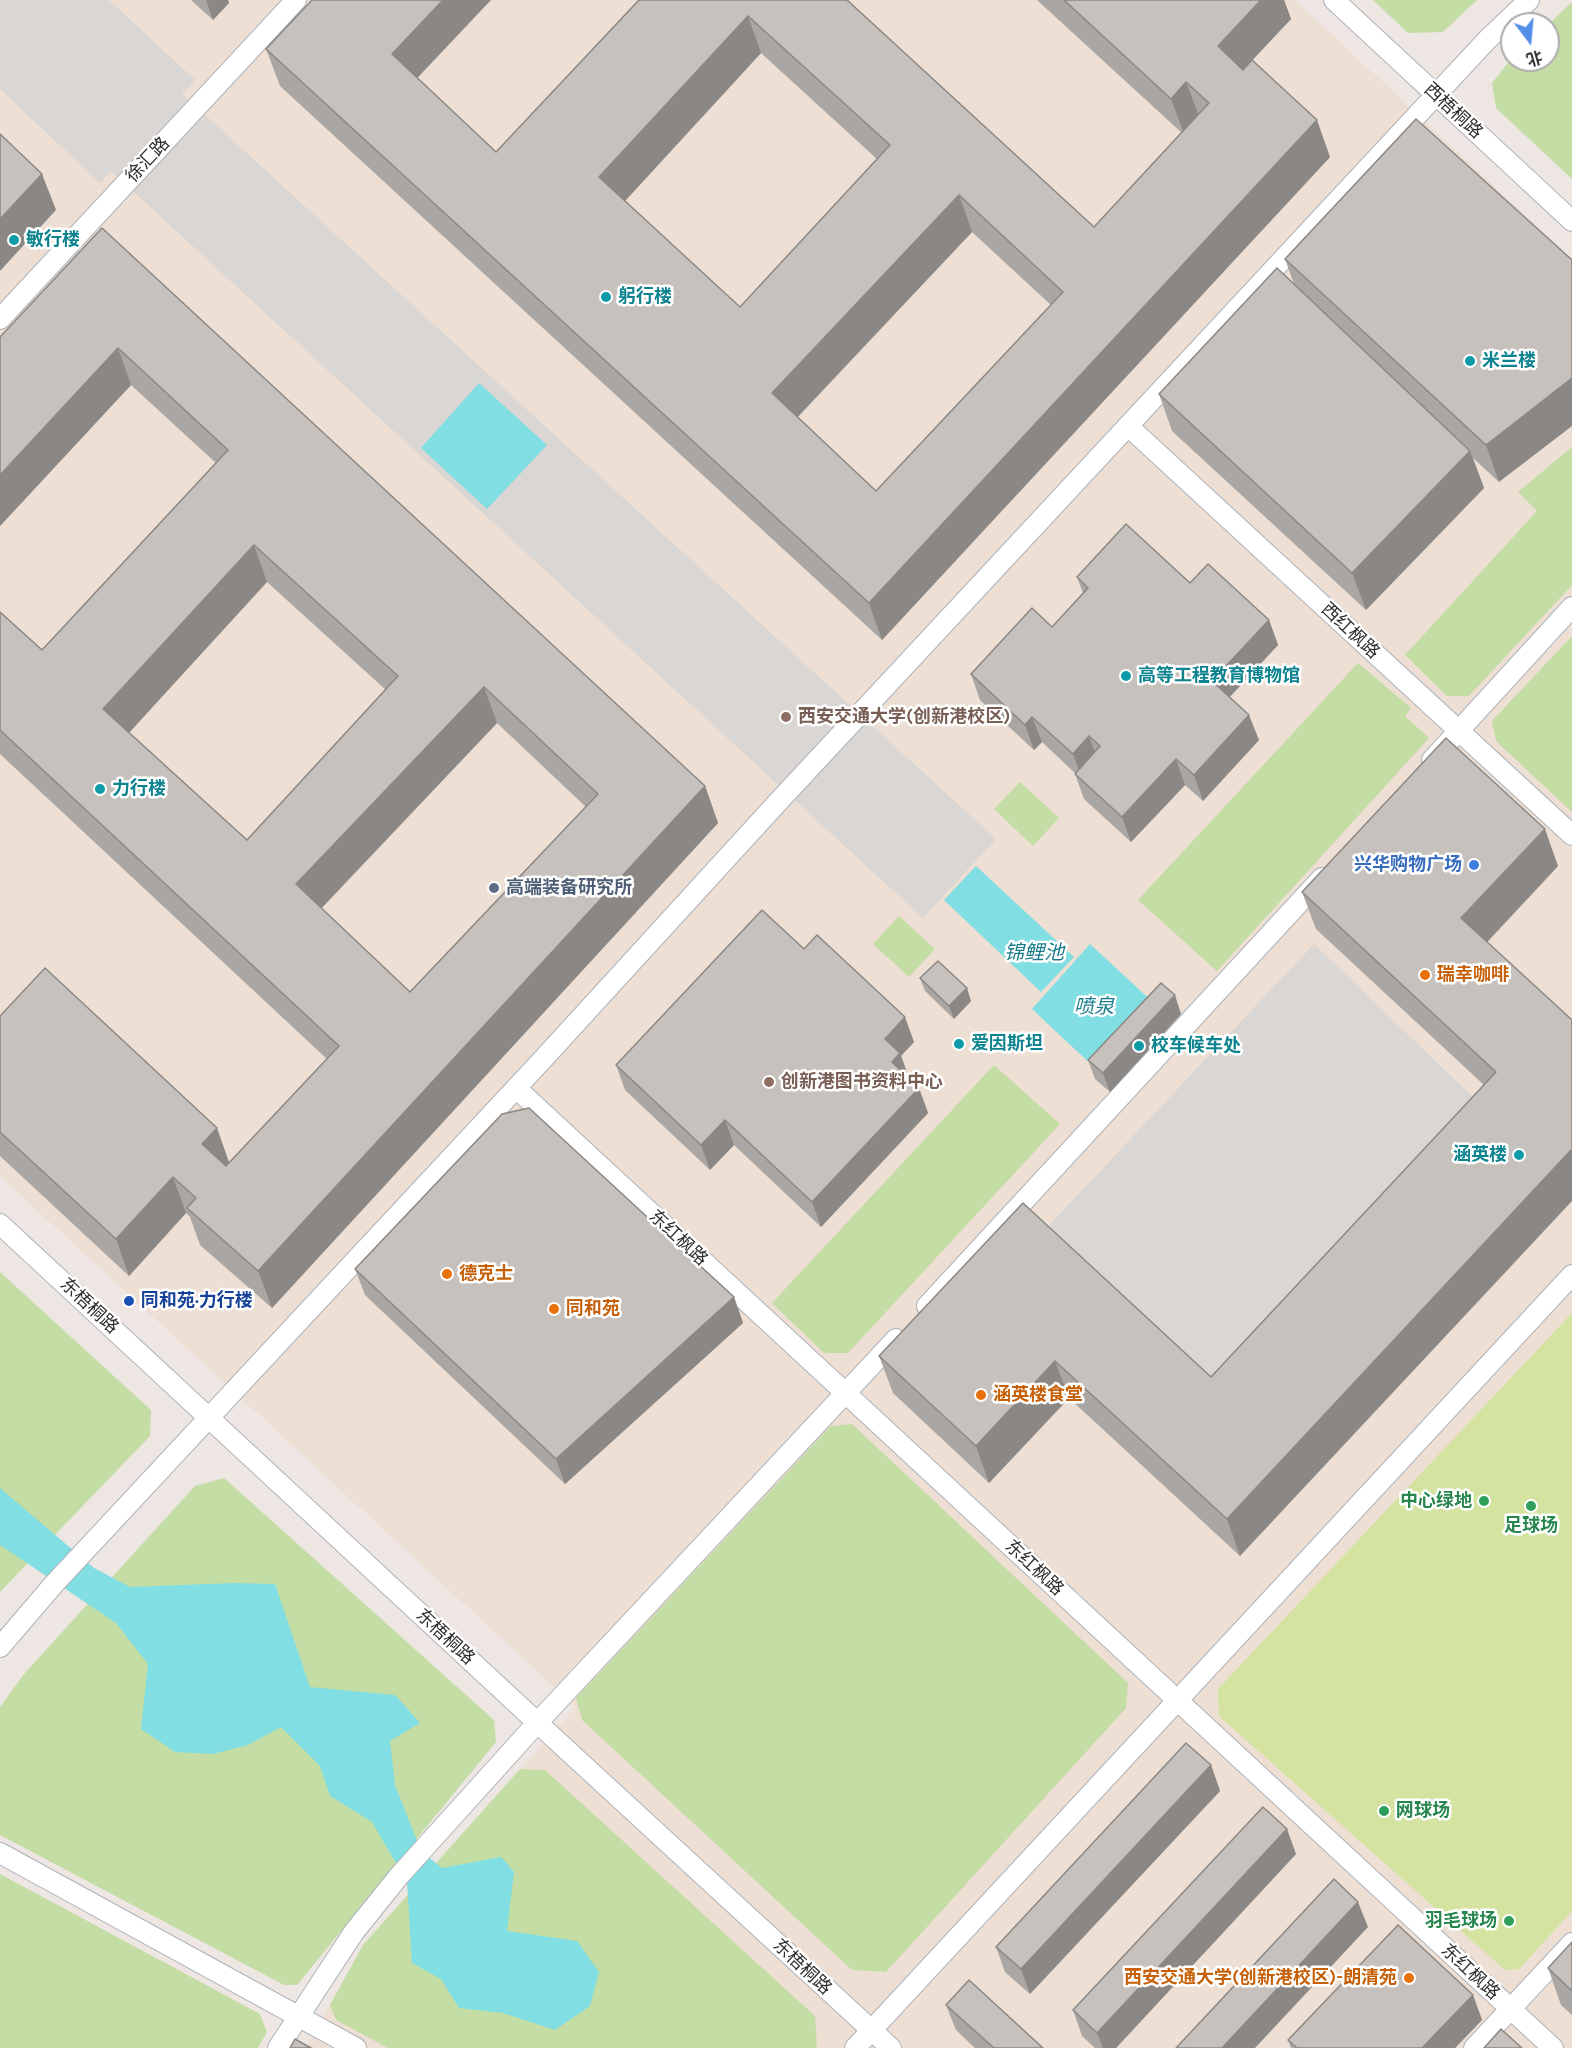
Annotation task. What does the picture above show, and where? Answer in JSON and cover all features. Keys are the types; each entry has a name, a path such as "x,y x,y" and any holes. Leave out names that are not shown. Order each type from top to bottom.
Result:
{"street":[{"name":"徐汇路","path":"0,319 296,0"},
{"name":"西梧桐路","path":"1334,0 1572,221"},
{"path":"0,1647 54,1584 516,1088 770,811 1487,40 1529,0"},
{"name":"西红枫路","path":"1128,426 1572,835"},
{"path":"1421,771 1572,607"},
{"path":"278,2048 354,1932 414,1860 537,1723 911,1323 1333,866"},
{"name":"东红枫路","path":"516,1088 1553,2048"},
{"name":"东梧桐路","path":"0,1224 891,2048"},
{"path":"855,2048 1572,1275"},
{"path":"0,1853 356,2048"},
{"path":"1474,2048 1572,1943"}],"shaded area":[{"name":"西安交通大学(创新港校区)","path":"0,0 1295,0 1572,259 1572,2048 306,2048 363,1945 576,1707 0,1176"},
{"path":"0,0 109,0 195,80 182,94 996,839 923,918 111,171 100,183 0,89"},
{"path":"1314,944 1487,1111 1226,1398 1042,1233"}],"green space":[{"path":"1373,0 1477,0 1443,32 1408,33"},
{"path":"1572,2 1572,179 1496,108 1492,83 1501,72 1560,72 1560,14"},
{"path":"1572,447 1572,585 1469,696 1447,696 1405,655 1537,511 1518,492"},
{"path":"1572,636 1572,812 1496,741 1492,721"},
{"path":"1358,663 1411,708 1405,716 1429,738 1217,971 1138,900"},
{"path":"1020,782 1059,818 1033,846 994,809"},
{"path":"899,916 935,949 909,977 873,944"},
{"path":"994,1065 1060,1124 848,1353 824,1353 772,1303"},
{"path":"0,1272 151,1410 150,1436 0,1592"},
{"name":"中心绿地","path":"1572,1313 1572,1911 1519,1969 1505,1970 1219,1716 1218,1689"},
{"path":"852,1424 1128,1683 1126,1708 886,1972 852,1970 582,1720 576,1698 831,1426"},
{"path":"224,1478 494,1720 496,1742 297,1985 284,1985 0,1835 0,1707 24,1674 195,1486"},
{"path":"520,1769 545,1770 815,2016 817,2045 815,2048 388,2048 336,2020 330,2005 363,1945"},
{"path":"0,1874 260,2014 267,2032 258,2048 0,2048"}],"water":[{"path":"479,383 547,445 487,509 421,448"},
{"name":"锦鲤池","path":"976,866 1074,957 1041,992 944,900"},
{"name":"喷泉","path":"1090,944 1157,1006 1097,1070 1032,1009"},
{"path":"0,1488 94,1568 130,1587 234,1583 275,1584 310,1687 395,1695 420,1723 390,1741 395,1785 421,1851 442,1868 501,1857 514,1872 507,1931 577,1941 599,1972 590,2006 555,2030 503,2013 459,2008 441,1979 412,1963 407,1882 372,1822 330,1796 320,1766 281,1727 248,1745 213,1754 175,1752 141,1729 148,1664 116,1623 0,1545"}],"building":[{"name":"躬行楼","path":"312,0 443,0 392,54 496,152 639,0 847,0 1094,227 1209,103 1186,82 1171,99 1064,0 1261,0 1218,46 1243,70 1252,60 1317,120 869,603 266,49","holes":["748,16 890,145 740,307 599,177","959,195 1063,292 876,491 772,393"]},
{"name":"米兰楼","path":"1416,119 1572,260 1572,378 1486,445 1285,259"},
{"path":"0,134 42,174 0,219"},
{"name":"力行楼","path":"102,228 705,786 258,1271 187,1208 196,1198 173,1177 116,1239 0,1132 0,1016 45,968 217,1128 202,1144 226,1166 339,1046 0,730 0,612 42,650 228,450 118,348 0,475 0,337","holes":["254,545 398,676 247,840 103,709","484,687 598,794 410,992 296,884"]},
{"path":"1277,268 1470,451 1352,573 1159,394"},
{"name":"高等工程教育博物馆","path":"1126,524 1190,583 1208,564 1269,620 1212,681 1249,715 1194,775 1176,759 1122,817 1075,774 1100,746 1089,736 1073,754 1032,717 1025,725 971,674 1032,608 1052,627 1088,588 1077,577"},
{"name":"涵英楼","path":"1446,738 1545,829 1461,918 1572,1020 1572,1149 1227,1519 1055,1361 976,1446 879,1356 1023,1203 1211,1377 1496,1072 1302,892"},
{"name":"创新港图书资料中心","path":"762,910 804,949 817,935 905,1017 885,1039 900,1053 892,1062 919,1088 812,1202 725,1120 701,1145 616,1065"},
{"path":"938,961 967,988 949,1006 920,978"},
{"path":"1161,983 1175,995 1103,1073 1088,1060"},
{"name":"同和苑","path":"529,1108 734,1297 556,1459 355,1269 502,1114"},
{"path":"1186,1743 1211,1765 1021,1969 996,1947"},
{"path":"1263,1807 1287,1829 1097,2033 1073,2010"},
{"path":"1334,1879 1358,1902 1222,2048 1176,2048"},
{"name":"西安交通大学(创新港校区)-朗清苑","path":"1398,1925 1473,1995 1422,2048 1297,2048 1288,2040"},
{"path":"1572,1942 1572,1991 1548,1968"},
{"path":"969,1980 1043,2048 994,2048 946,2005"},
{"path":"1501,2029 1522,2048 1484,2048"},
{"path":"295,2039 311,2048 290,2048"}],"place":[{"name":"敏行楼","path":"14,240"},
{"name":"躬行楼","path":"606,297"},
{"name":"米兰楼","path":"1470,361"},
{"name":"高等工程教育博物馆","path":"1126,676"},
{"name":"西安交通大学(创新港校区)","path":"786,717"},
{"name":"力行楼","path":"100,789"},
{"name":"兴华购物广场","path":"1474,865"},
{"name":"高端装备研究所","path":"494,888"},
{"name":"瑞幸咖啡","path":"1425,975"},
{"name":"爱因斯坦","path":"959,1044"},
{"name":"校车候车处","path":"1139,1046"},
{"name":"创新港图书资料中心","path":"769,1082"},
{"name":"涵英楼","path":"1519,1155"},
{"name":"德克士","path":"447,1274"},
{"name":"同和苑·力行楼","path":"129,1301"},
{"name":"同和苑","path":"554,1309"},
{"name":"涵英楼食堂","path":"981,1395"},
{"name":"中心绿地","path":"1484,1501"},
{"name":"足球场","path":"1531,1506"},
{"name":"网球场","path":"1384,1811"},
{"name":"羽毛球场","path":"1509,1921"},
{"name":"西安交通大学(创新港校区)-朗清苑","path":"1409,1978"}]}
